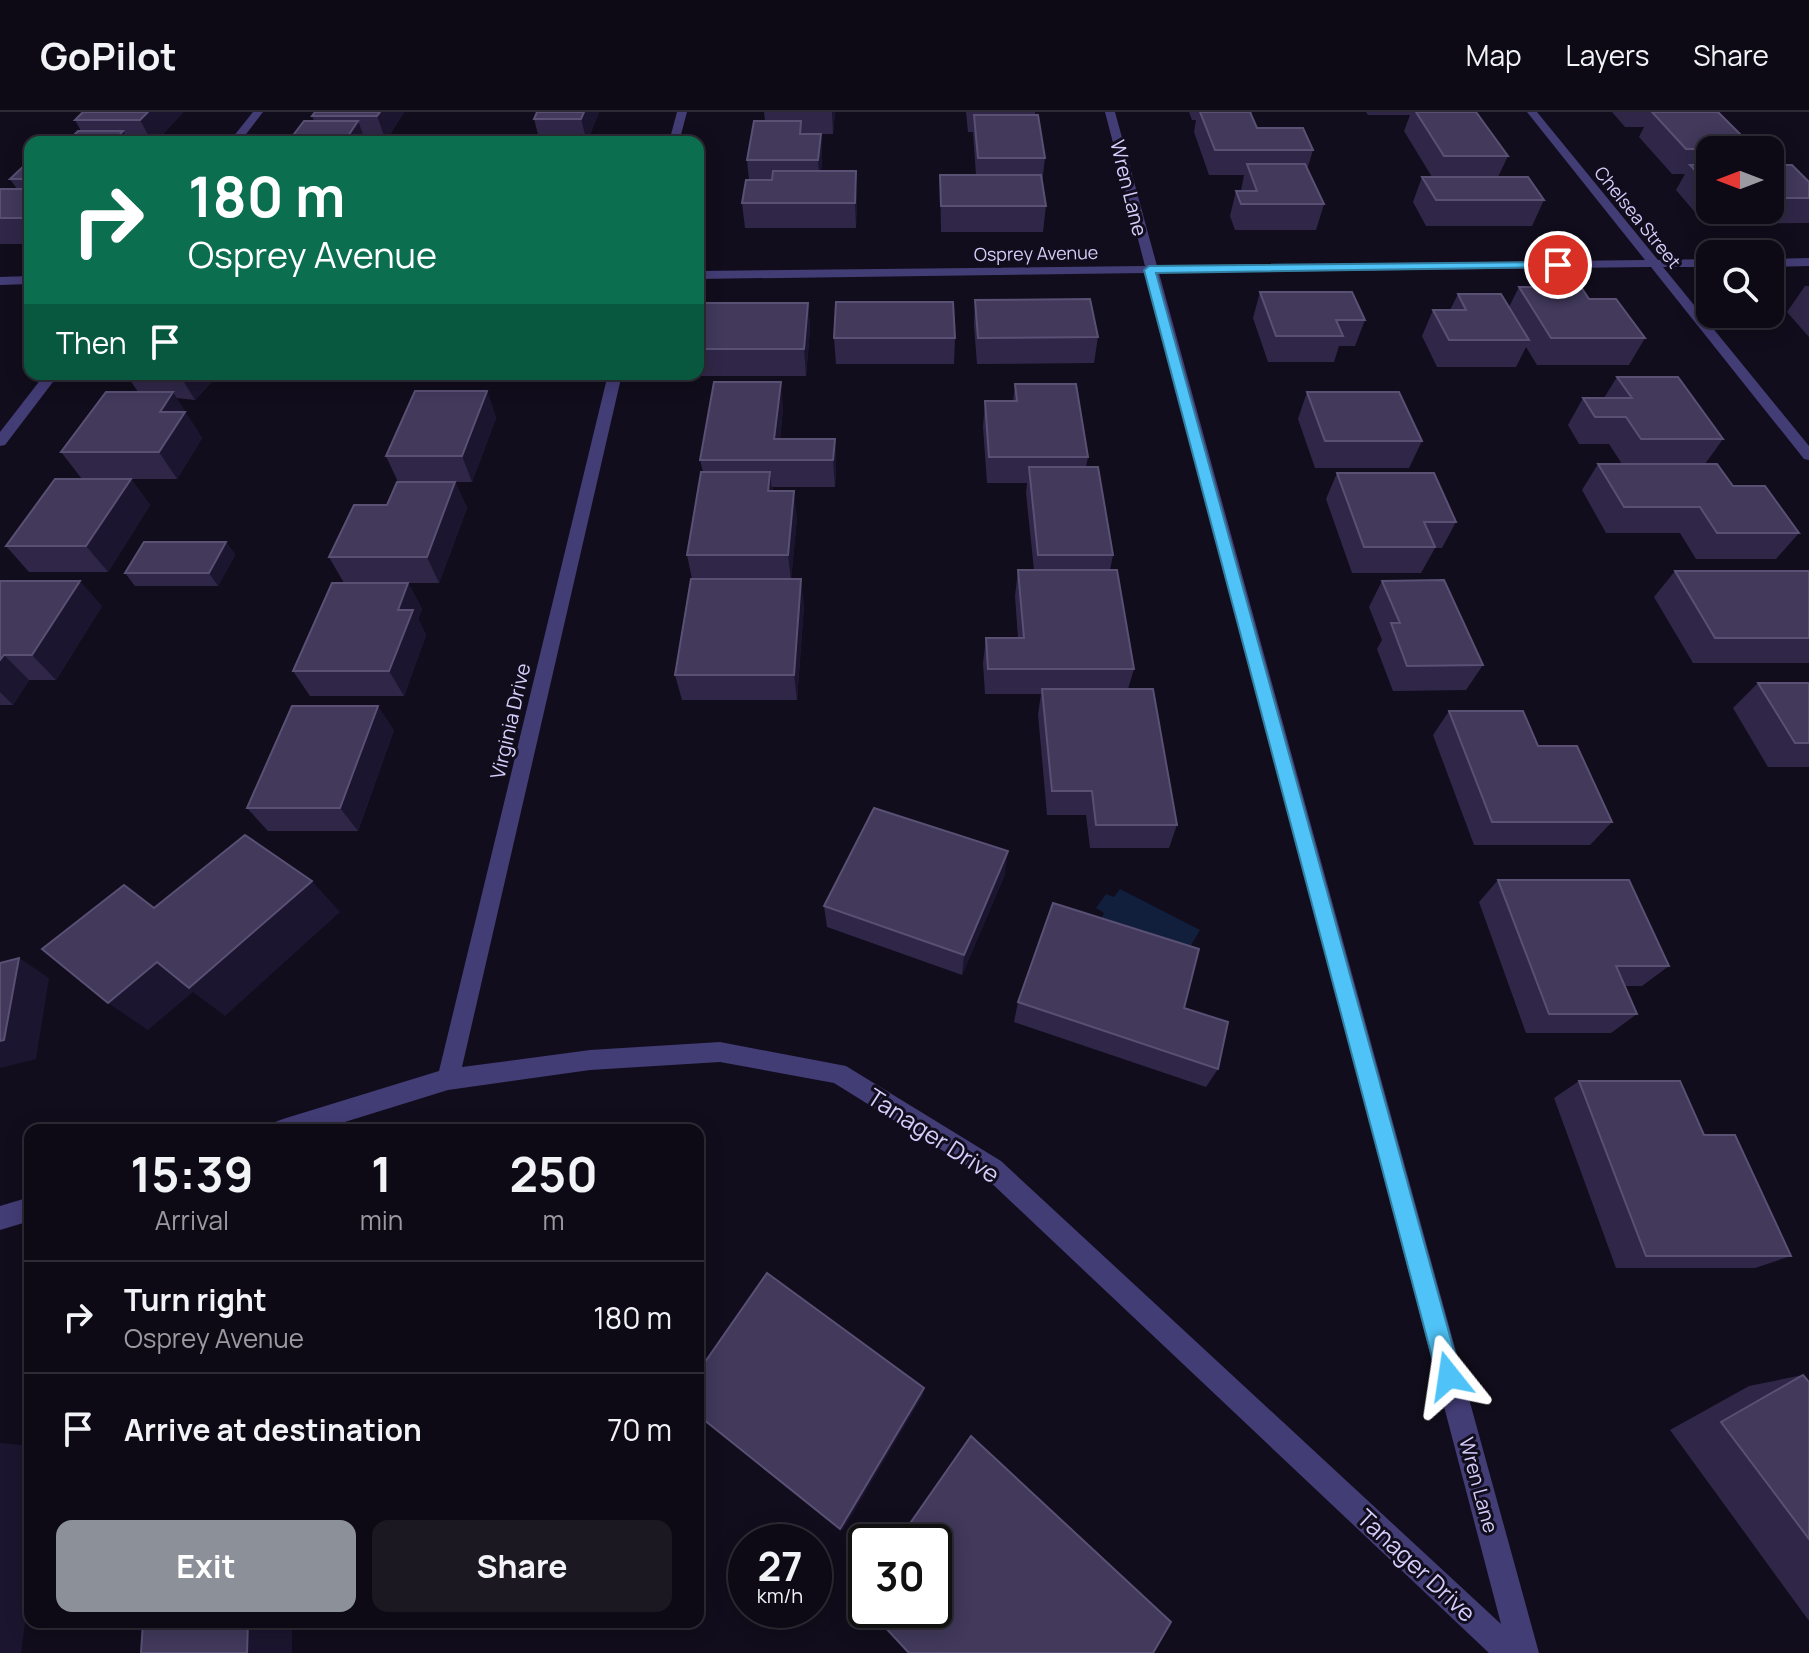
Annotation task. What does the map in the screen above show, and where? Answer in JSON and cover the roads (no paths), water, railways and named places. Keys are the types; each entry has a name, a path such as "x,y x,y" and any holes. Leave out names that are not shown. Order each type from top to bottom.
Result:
{"street":[{"path":"239,136 258,112"},
{"path":"676,136 682,112"},
{"name":"Wren Lane","path":"1110,112 1149,270 1524,1653"},
{"name":"Chelsea Street","path":"1532,112 1809,456"},
{"path":"1784,263 1809,262"},
{"name":"Osprey Avenue","path":"704,275 1696,263"},
{"path":"0,281 24,280"},
{"path":"0,442 47,380"},
{"name":"Virginia Drive","path":"448,1079 614,380"},
{"name":"Tanager Drive","path":"302,1124 448,1079 590,1060 720,1052 838,1073 993,1169 1511,1653"},
{"path":"0,1218 24,1211"}],"water":[{"path":"1120,889 1200,930 1180,964 1100,921 1104,913 1096,908 1106,894 1114,897"}]}
